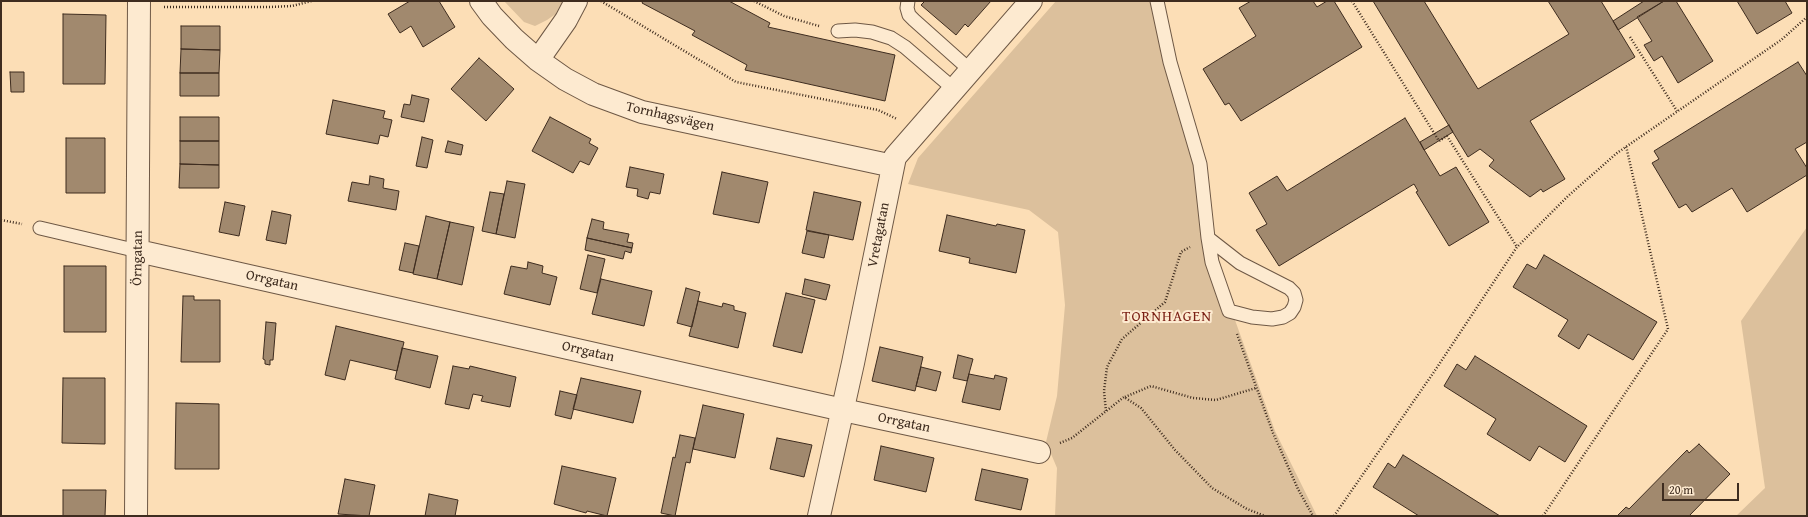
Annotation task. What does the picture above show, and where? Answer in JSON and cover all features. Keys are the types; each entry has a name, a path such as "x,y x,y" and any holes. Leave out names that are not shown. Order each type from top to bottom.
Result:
{"street":[{"name":"Tornhagsvägen","path":"481,1 492,16 514,39 538,60 565,79 593,94 642,112 893,166"},
{"path":"538,60 566,20 576,1"},
{"name":"Vretagatan","path":"819,516 843,410 895,157 1031,1"},
{"name":"Örngatan","path":"136,516 139,4"},
{"name":"Orrgatan","path":"138,251 843,410 1039,452"}],"lane":[{"path":"908,1 907,8 914,20 970,70"},
{"path":"1157,1 1170,62 1200,164 1208,238 1218,284 1228,311 1252,317 1272,319 1283,317 1290,313 1296,300 1294,293 1289,288 1240,263 1208,238"},
{"path":"838,31 855,30 872,32 891,38 905,47 954,89"},
{"path":"40,228 138,251"}],"path":[{"path":"139,4 270,7 292,6 312,1"},
{"path":"600,1 736,82 878,110 918,129"},
{"path":"755,1 784,16 820,26"},
{"path":"1352,1 1439,141 1447,136 1517,247"},
{"path":"1334,516 1436,369 1517,247 1568,196 1617,153 1781,40 1807,17"},
{"path":"1630,37 1677,111"},
{"path":"1543,516 1668,328 1626,146"},
{"path":"1106,411 1104,391 1107,367 1122,339 1165,302 1182,252 1208,238"},
{"path":"1228,311 1273,433 1298,489 1313,516"},
{"path":"1039,452 1048,450 1072,438 1124,397 1151,386 1194,398 1216,400 1256,388"},
{"path":"1124,397 1141,408 1175,450 1212,488 1247,509 1265,516"}],"shaded area":[{"path":"504,1 565,1 560,11 535,26 524,22"},
{"path":"1056,1 1160,1 1218,273 1275,431 1317,516 1055,516 1057,468 1046,442 1057,396 1065,305 1058,232 1029,210 908,184 918,158"},
{"path":"1807,227 1807,516 1736,516 1765,488 1741,321"}],"building":[{"path":"410,1 439,1 455,27 423,47 411,26 400,33 388,14"},
{"path":"643,1 729,1 770,23 768,27 895,55 885,101 745,70 747,65 692,35 695,31 642,3"},
{"path":"925,1 991,1 968,27 965,24 956,35 921,5"},
{"path":"1251,1 1313,1 1317,7 1327,1 1334,1 1362,47 1241,121 1229,103 1225,105 1203,69 1256,36 1239,8"},
{"path":"1373,1 1424,1 1478,89 1569,34 1548,1 1601,1 1635,57 1530,121 1565,179 1543,192 1541,189 1530,197 1489,166 1494,160 1480,149 1468,157"},
{"path":"1644,1 1664,1 1618,30 1613,21"},
{"path":"1664,1 1676,1 1713,61 1678,83 1662,56 1654,61 1644,45 1652,41 1637,17"},
{"path":"1737,1 1785,1 1792,13 1757,34"},
{"path":"63,14 106,15 105,84 63,84"},
{"path":"181,26 220,26 220,50 181,49"},
{"path":"181,49 220,50 219,73 180,73"},
{"path":"479,58 514,89 486,121 451,89"},
{"path":"1798,62 1807,76 1807,142 1795,149 1807,168 1807,175 1747,212 1732,188 1692,212 1686,204 1679,208 1652,163 1659,159 1654,151"},
{"path":"10,72 24,72 24,92 11,92"},
{"path":"180,73 219,73 219,96 180,96"},
{"path":"412,95 429,99 424,122 401,117 404,104 410,105"},
{"path":"333,100 385,111 383,118 392,120 388,137 380,135 378,144 326,134"},
{"path":"180,117 219,117 219,141 180,141"},
{"path":"550,117 591,139 589,143 598,148 589,165 580,161 573,173 532,151"},
{"path":"1405,118 1440,176 1456,167 1489,222 1449,246 1416,192 1418,191 1414,184 1279,266 1256,230 1267,224 1249,193 1277,176 1287,191"},
{"path":"1449,125 1453,132 1424,150 1420,142"},
{"path":"422,137 433,140 427,168 416,166"},
{"path":"66,138 105,138 105,193 66,193"},
{"path":"180,141 219,141 219,165 180,164"},
{"path":"448,141 463,145 461,155 445,152"},
{"path":"180,164 219,165 219,188 179,188"},
{"path":"630,167 664,174 660,194 650,192 648,199 637,196 638,189 626,187"},
{"path":"722,172 768,182 759,223 713,214"},
{"path":"370,176 384,179 383,188 399,191 396,210 348,201 352,182 369,185"},
{"path":"507,181 525,184 515,238 496,234"},
{"path":"490,192 504,194 496,234 482,231"},
{"path":"814,192 861,202 853,240 806,230"},
{"path":"225,202 245,206 239,236 219,232"},
{"path":"272,211 291,215 286,244 266,240"},
{"path":"947,215 996,226 997,224 1025,230 1016,273 969,263 970,258 939,251"},
{"path":"426,216 450,222 437,279 413,274"},
{"path":"592,219 604,222 603,229 629,234 627,242 633,243 632,248 587,238"},
{"path":"450,222 474,227 462,285 437,279"},
{"path":"807,231 829,235 824,258 802,253"},
{"path":"587,238 632,248 631,253 625,251 623,259 585,250"},
{"path":"405,243 419,246 413,273 399,270"},
{"path":"588,255 605,259 597,293 580,289"},
{"path":"1544,255 1657,322 1633,360 1588,334 1579,349 1558,336 1568,320 1513,287 1527,264 1536,269"},
{"path":"528,262 543,266 542,273 557,277 550,305 504,294 511,266 527,269"},
{"path":"64,266 106,266 106,332 64,332"},
{"path":"601,279 652,291 644,326 592,314"},
{"path":"805,279 830,285 826,300 802,294"},
{"path":"686,288 700,292 692,327 677,323"},
{"path":"786,293 815,300 802,353 773,346"},
{"path":"183,296 194,296 194,300 220,300 220,362 181,362"},
{"path":"698,301 722,307 723,303 734,306 734,310 746,313 738,348 689,336"},
{"path":"266,322 276,323 273,360 270,360 270,365 265,364 265,360 263,359"},
{"path":"336,326 404,342 397,371 350,360 345,380 325,375"},
{"path":"880,347 923,357 915,391 872,381"},
{"path":"402,348 438,356 430,388 395,379"},
{"path":"958,355 973,359 967,381 953,378"},
{"path":"1475,356 1587,426 1565,462 1539,446 1530,461 1487,434 1496,419 1444,386 1457,364 1466,370"},
{"path":"453,366 469,369 470,366 516,377 510,407 481,401 483,396 473,394 469,409 445,404"},
{"path":"921,367 941,372 936,391 916,386"},
{"path":"969,374 994,379 995,375 1007,378 1000,410 962,402"},
{"path":"63,378 105,378 105,444 62,443"},
{"path":"581,378 641,391 633,423 573,409"},
{"path":"560,391 577,395 571,419 555,415"},
{"path":"176,403 219,404 219,469 175,469"},
{"path":"703,405 744,414 735,458 693,449"},
{"path":"680,435 695,438 690,463 686,462 675,516 661,513 673,457 675,458"},
{"path":"777,438 812,445 804,477 770,469"},
{"path":"1699,444 1730,474 1689,516 1617,516 1626,507 1629,509 1687,450 1689,453"},
{"path":"881,446 934,458 926,492 874,480"},
{"path":"1403,455 1500,516 1419,516 1373,487 1388,463 1395,468"},
{"path":"562,466 616,478 607,516 587,511 586,513 554,504"},
{"path":"982,469 1028,479 1021,510 975,500"},
{"path":"345,479 375,485 369,516 338,514"},
{"path":"63,490 106,490 105,516 63,516"},
{"path":"429,494 458,500 455,516 425,516"}],"district":[{"name":"TORNHAGEN","path":"1167,317"}]}
